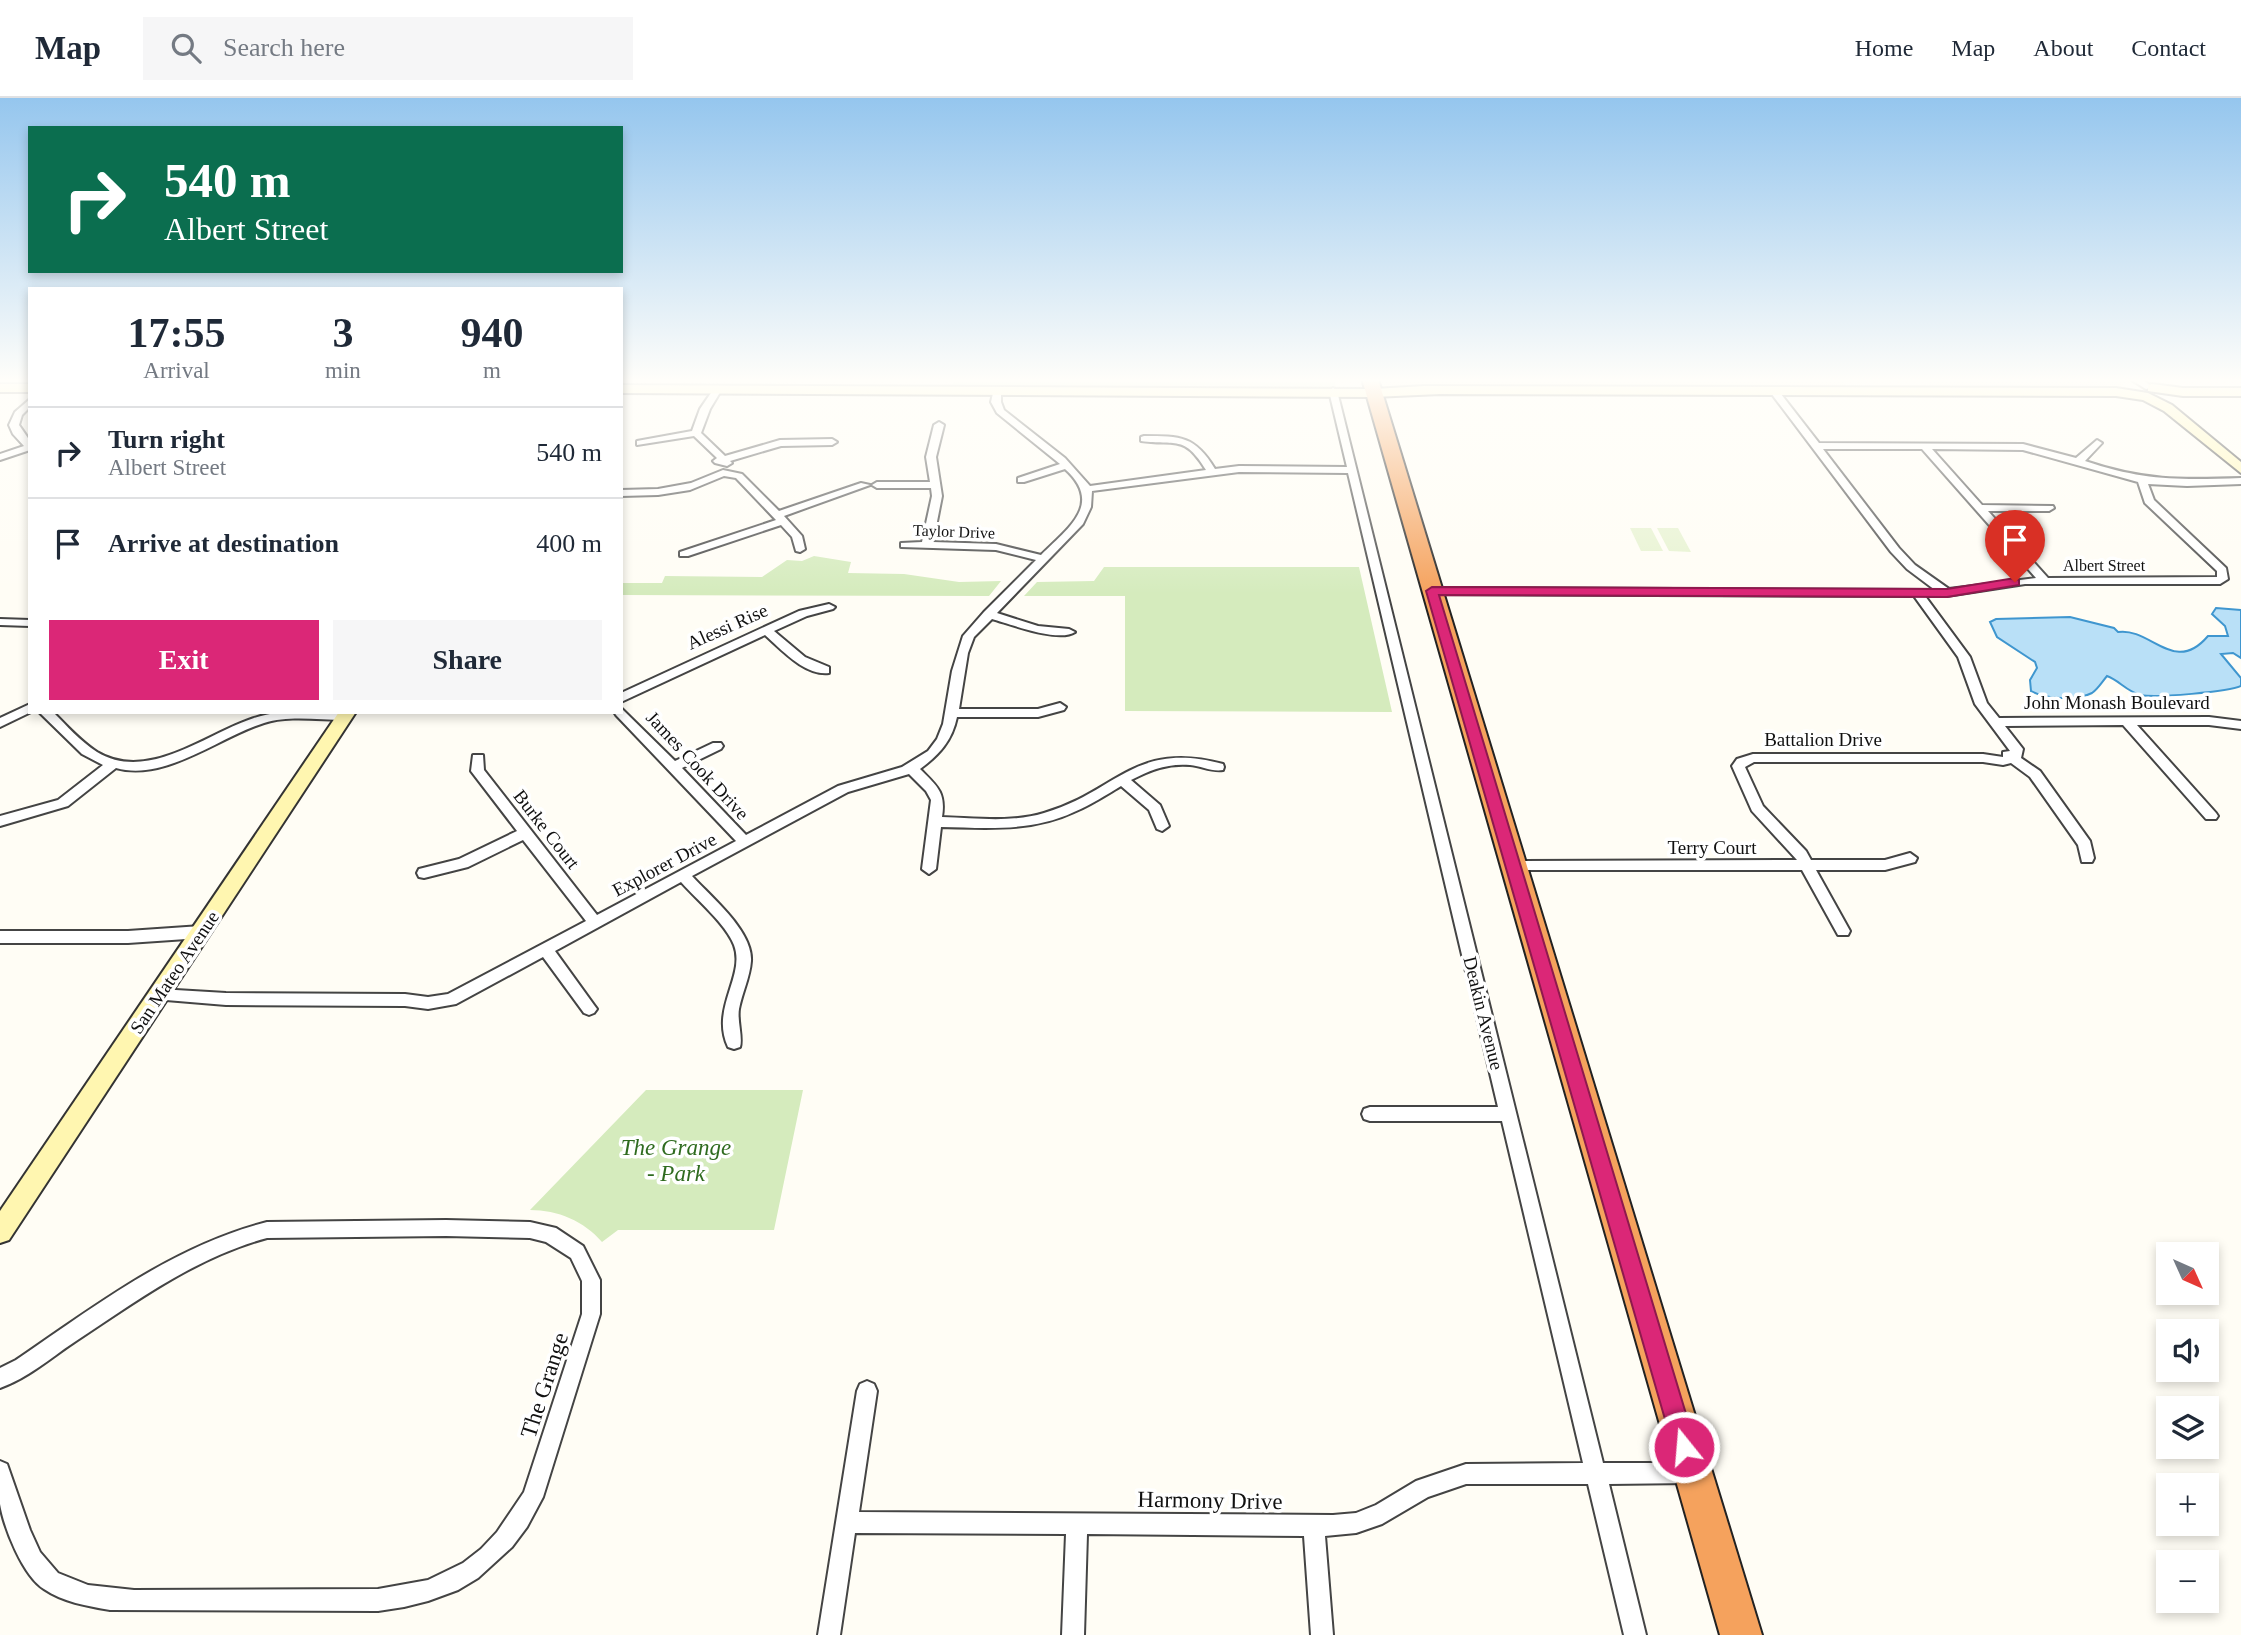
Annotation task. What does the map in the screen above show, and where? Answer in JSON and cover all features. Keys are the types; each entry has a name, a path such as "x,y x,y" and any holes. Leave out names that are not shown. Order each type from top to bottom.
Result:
{"highway":[{"path":"1391,451 1741,1635"}],"street":[{"path":"0,457 19,451"},
{"path":"712,451 721,460 726,474"},
{"path":"721,460 753,451"},
{"path":"927,546 936,501 930,457 932,451"},
{"path":"1049,451 1087,489 1180,478 1212,471 1352,470"},
{"path":"1198,451 1212,471"},
{"name":"Deakin Avenue","path":"1348,451 1635,1635"},
{"path":"1819,451 1903,560 1947,593"},
{"path":"1928,451 2045,581"},
{"path":"2038,451 2142,480 2241,483"},
{"path":"2078,461 2089,451"},
{"path":"2219,451 2241,469"},
{"path":"1021,480 1066,465"},
{"path":"623,493 658,492 690,486 726,474 744,481 797,536 800,549"},
{"name":"Albert Street","path":"1432,591 1947,593 2015,582 2217,582 2223,579 2222,570 2149,501 2142,480"},
{"path":"684,554 865,485"},
{"path":"877,485 935,485"},
{"name":"Explorer Drive","path":"156,1000 405,1000 428,1003 451,1000 478,988 545,949 843,789 911,768 939,748 949,730 964,646 988,614 1084,516 1088,500 1087,489"},
{"path":"1980,508 2049,508"},
{"name":"Taylor Drive","path":"905,545 996,547 1043,559"},
{"path":"1917,593 1964,657 1981,704 2017,749 2010,757 2035,774 2085,844 2087,858"},
{"name":"Alessi Rise","path":"623,694 803,613 829,607"},
{"path":"988,614 1037,629 1069,632"},
{"path":"0,622 28,623"},
{"path":"766,629 801,660 825,670"},
{"path":"952,713 1038,713 1060,707"},
{"path":"0,723 28,709"},
{"name":"James Cook Drive","path":"623,713 745,842"},
{"path":"47,714 96,756 114,763 136,765 173,757 269,718 347,714"},
{"name":"San Mateo Avenue","path":"0,1233 347,714"},
{"path":"2126,720 2211,816"},
{"name":"John Monash Boulevard","path":"1994,722 2210,721 2241,725"},
{"path":"674,767 717,746"},
{"name":"Battalion Drive","path":"1843,931 1808,866 1794,847 1761,814 1738,771 1742,762 1752,758 1983,758 2003,761 2010,757"},
{"name":"Burke Court","path":"478,758 477,771 595,922"},
{"path":"937,822 1016,823 1043,819 1065,812 1148,765 1169,759 1193,760 1219,767"},
{"path":"0,821 64,803 114,763"},
{"path":"911,768 935,794 938,808 929,869"},
{"path":"1123,780 1155,808 1162,826"},
{"path":"424,873 463,863 525,833"},
{"name":"Terry Court","path":"1512,866 1885,865 1910,858"},
{"path":"682,875 742,945 743,962 729,1013 730,1032 734,1042"},
{"path":"0,937 128,937 168,941 198,936"},
{"path":"545,949 589,1009"},
{"path":"1370,1114 1508,1114"},
{"name":"The Grange","path":"0,1471 32,1561 50,1580 73,1591 104,1597 144,1599 378,1600 410,1598 434,1591 457,1579 502,1543 521,1520 533,1497 591,1314 591,1280 577,1251 550,1234 530,1230 267,1230 245,1235 198,1254 55,1343 3,1380"},
{"path":"829,1635 867,1391"},
{"name":"Harmony Drive","path":"848,1522 1314,1526 1356,1523 1382,1514 1423,1488 1465,1474 1692,1473"},
{"path":"1073,1635 1077,1523"},
{"path":"1314,1526 1322,1635"}],"green space":[{"path":"1630,528 1651,528 1663,551 1641,551"},
{"path":"1657,528 1678,528 1691,552 1669,551"},
{"path":"814,556 851,562 848,573 904,574 959,582 1001,581 989,596 623,595 623,583 662,583 665,576 762,577 787,560 802,561"},
{"path":"1104,567 1359,567 1392,712 1125,711 1125,596 1024,596 1037,582 1094,581"},
{"name":"The Grange - Park","path":"646,1090 803,1090 774,1230 618,1230 602,1242 587,1228 570,1218 551,1212 530,1210"}],"water":[{"path":"2216,608 2241,610 2241,658 2233,653 2221,654 2241,678 2241,686 2175,695 2141,695 2107,676 2092,693 2085,696 2061,698 2037,694 2031,691 2030,680 2037,668 2035,662 1997,637 1990,622 1996,619 2070,617 2114,628 2118,632 2130,632 2173,651 2184,652 2196,647 2208,636 2228,636 2225,626 2212,614"}],"route":[{"path":"1684,1447 1432,591 1947,593 2015,582"}]}
